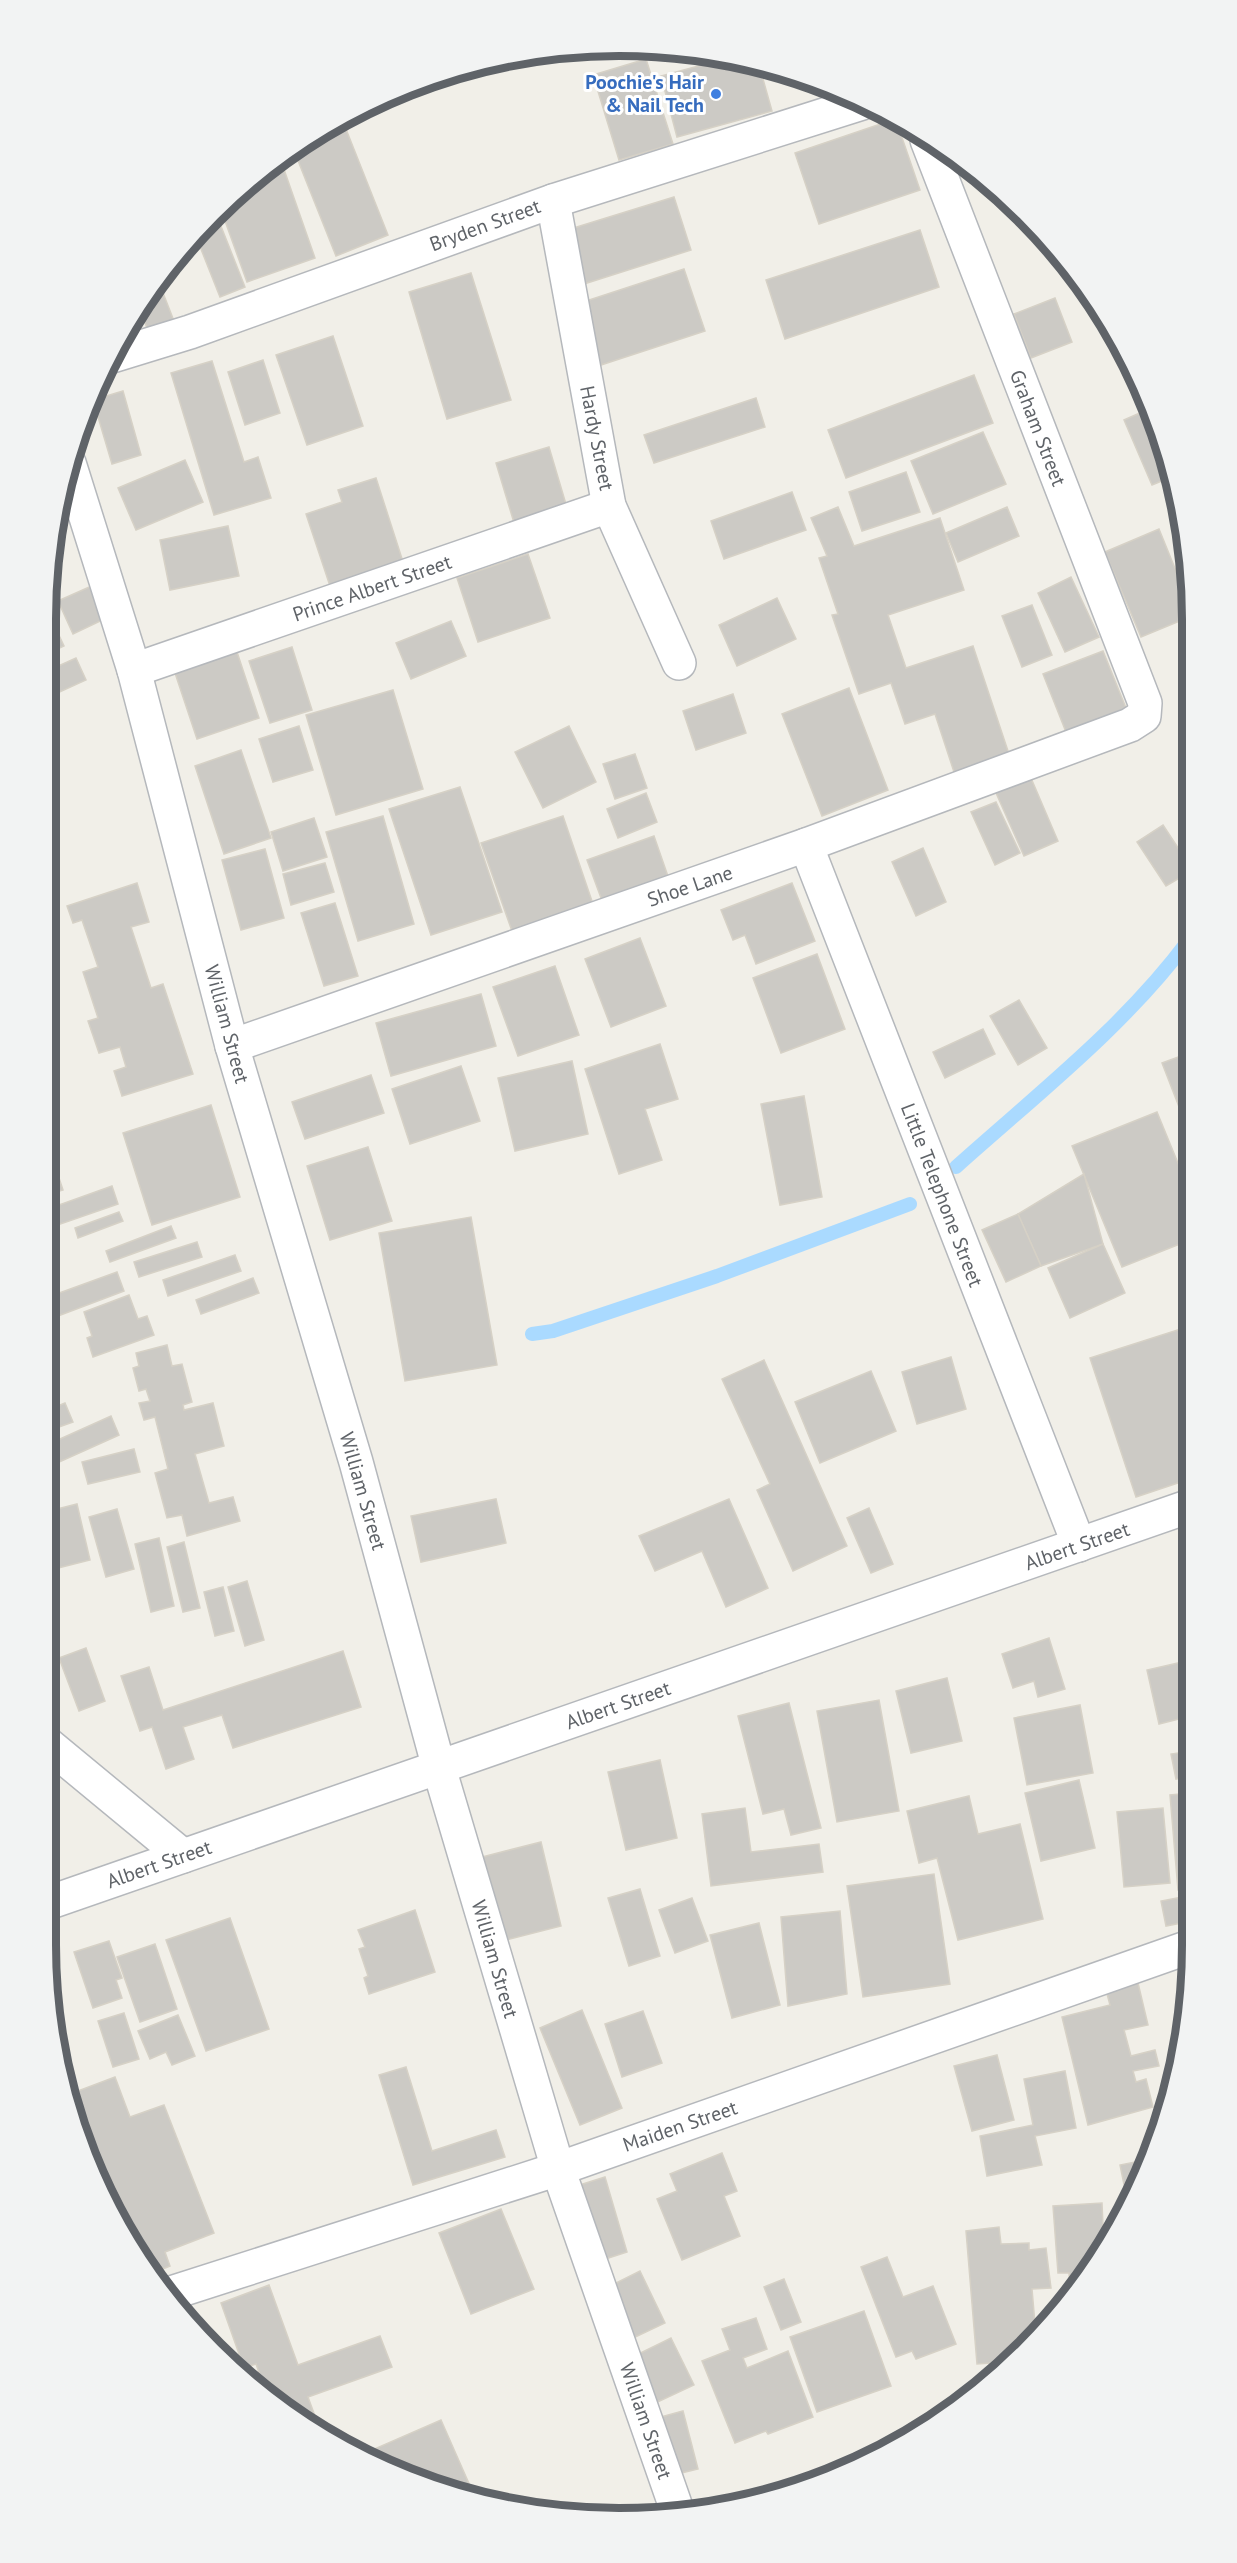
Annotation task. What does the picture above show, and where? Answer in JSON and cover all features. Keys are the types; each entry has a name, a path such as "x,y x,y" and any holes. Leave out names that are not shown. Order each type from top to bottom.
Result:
{"street":[{"name":"Bryden Street","path":"123,353 190,332 553,201 852,106"},
{"name":"Graham Street","path":"931,150 1145,703 1144,716"},
{"name":"Hardy Street","path":"553,201 609,506 679,663"},
{"name":"William Street","path":"74,478 134,670 232,1047 356,1462 439,1768 558,2169 675,2504"},
{"name":"Prince Albert Street","path":"134,670 609,506"},
{"name":"Shoe Lane","path":"232,1047 806,845 1130,725 1144,716"},
{"name":"Little Telephone Street","path":"806,845 1079,1545"},
{"name":"Albert Street","path":"56,1900 1182,1509"},
{"path":"56,1751 183,1856"},
{"name":"Maiden Street","path":"176,2292 558,2169 1182,1950"}],"building":[{"path":"646,59 673,144 619,160 593,75"},
{"name":"Poochie's Hair & Nail Tech","path":"710,63 762,74 772,111 677,137 661,76"},
{"path":"884,123 900,131 920,190 819,224 795,153"},
{"path":"345,127 388,235 336,256 297,157"},
{"path":"283,167 315,258 247,282 224,217"},
{"path":"674,197 691,250 584,284 567,230"},
{"path":"219,221 245,287 220,297 199,243"},
{"path":"920,230 939,287 785,339 766,280"},
{"path":"684,269 705,331 601,365 580,303"},
{"path":"471,273 511,400 447,419 409,292"},
{"path":"162,290 174,321 148,331 143,317"},
{"path":"1055,298 1072,342 1031,358 1014,314"},
{"path":"333,336 363,426 307,445 276,355"},
{"path":"263,360 280,413 245,425 228,372"},
{"path":"212,361 244,462 258,457 271,498 214,515 171,373"},
{"path":"974,375 993,423 846,478 828,430"},
{"path":"123,391 141,455 112,464 96,409 100,398"},
{"path":"756,398 765,427 654,463 644,435"},
{"path":"1142,412 1164,480 1152,485 1124,420"},
{"path":"983,432 1006,484 933,514 911,461"},
{"path":"549,447 568,511 515,526 496,463"},
{"path":"185,460 203,502 136,530 118,488"},
{"path":"906,472 920,512 862,531 849,492"},
{"path":"376,478 405,568 332,592 306,514 342,502 338,490"},
{"path":"792,492 806,530 724,559 711,521"},
{"path":"838,507 854,546 940,518 964,590 888,615 906,668 973,646 1010,757 955,775 935,714 905,724 891,683 859,694 832,615 838,614 819,558 827,556 811,518"},
{"path":"1007,507 1019,536 958,562 946,533"},
{"path":"228,526 239,576 170,590 160,540"},
{"path":"1159,529 1180,580 1182,620 1141,637 1105,552"},
{"path":"528,554 550,618 478,642 457,578"},
{"path":"1071,577 1099,637 1065,652 1038,593"},
{"path":"96,584 111,616 73,634 58,601"},
{"path":"777,598 796,639 737,666 719,625"},
{"path":"1032,605 1052,655 1022,667 1002,616"},
{"path":"451,621 466,656 411,679 396,643"},
{"path":"56,629 64,646 56,650"},
{"path":"292,647 312,710 270,723 249,661"},
{"path":"1103,651 1126,708 1066,732 1043,674"},
{"path":"237,652 259,718 197,739 175,673"},
{"path":"76,658 86,680 56,694 56,667"},
{"path":"849,688 888,790 822,816 782,714"},
{"path":"393,690 423,789 336,815 306,715"},
{"path":"733,694 746,733 696,750 683,711"},
{"path":"299,726 313,770 273,782 259,739"},
{"path":"569,726 596,782 543,808 515,752"},
{"path":"241,750 271,838 224,854 195,766"},
{"path":"635,754 647,788 615,799 603,764"},
{"path":"1031,778 1058,841 1024,856 996,793"},
{"path":"460,787 502,912 431,935 389,809"},
{"path":"646,793 657,822 618,838 607,809"},
{"path":"996,802 1020,853 995,865 971,812"},
{"path":"383,816 414,924 358,941 326,832"},
{"path":"563,816 594,907 513,934 481,843"},
{"path":"314,818 327,857 283,871 271,832"},
{"path":"1163,825 1182,854 1182,877 1166,886 1137,842"},
{"path":"654,836 670,882 604,906 587,860"},
{"path":"923,848 946,902 916,916 892,862"},
{"path":"265,849 284,918 241,930 222,860"},
{"path":"325,863 334,892 291,905 283,874"},
{"path":"137,883 149,922 131,927 151,988 163,984 193,1074 122,1096 114,1071 126,1067 120,1047 99,1053 88,1021 98,1018 83,972 98,967 82,920 73,923 67,906"},
{"path":"792,883 815,941 756,964 745,935 733,940 721,910"},
{"path":"335,903 358,976 324,986 301,913"},
{"path":"640,938 666,1006 611,1027 585,959"},
{"path":"817,954 845,1029 781,1053 753,978"},
{"path":"555,966 579,1035 518,1056 493,987"},
{"path":"481,994 496,1046 391,1076 376,1023"},
{"path":"1019,1000 1047,1048 1018,1065 990,1016"},
{"path":"983,1029 995,1054 945,1078 933,1052"},
{"path":"660,1044 678,1099 645,1109 662,1160 619,1174 585,1069"},
{"path":"1182,1056 1182,1115 1162,1063"},
{"path":"572,1061 588,1134 515,1151 498,1078"},
{"path":"461,1066 480,1121 410,1144 392,1089"},
{"path":"371,1075 384,1113 305,1139 292,1102"},
{"path":"804,1096 822,1197 780,1205 761,1104"},
{"path":"211,1105 240,1197 152,1225 123,1133"},
{"path":"1157,1112 1182,1173 1182,1243 1122,1267 1072,1146"},
{"path":"368,1147 392,1221 330,1240 307,1166"},
{"path":"56,1169 63,1190 56,1192"},
{"path":"1084,1174 1103,1244 1041,1266 1018,1214"},
{"path":"112,1186 118,1204 56,1226 56,1206"},
{"path":"119,1212 123,1221 78,1238 75,1228"},
{"path":"1018,1214 1041,1266 1006,1282 982,1230"},
{"path":"471,1217 497,1365 405,1381 379,1233"},
{"path":"171,1226 176,1238 110,1262 106,1251"},
{"path":"197,1242 202,1257 139,1277 134,1262"},
{"path":"1103,1244 1125,1293 1070,1318 1048,1268"},
{"path":"235,1255 241,1271 168,1296 163,1280"},
{"path":"117,1272 124,1291 58,1316 56,1294"},
{"path":"253,1278 259,1293 201,1314 196,1300"},
{"path":"129,1295 138,1319 147,1316 154,1335 93,1357 87,1338 92,1336 84,1312"},
{"path":"1182,1329 1182,1482 1136,1497 1090,1358"},
{"path":"167,1345 172,1366 182,1364 192,1402 183,1405 184,1410 213,1403 224,1446 195,1454 209,1503 233,1497 240,1521 187,1536 182,1515 167,1518 155,1473 168,1469 155,1417 144,1420 139,1403 150,1401 146,1389 139,1391 133,1368 139,1366 136,1353"},
{"path":"951,1357 966,1409 917,1424 902,1372"},
{"path":"764,1360 847,1546 793,1571 757,1490 770,1484 722,1379"},
{"path":"871,1371 896,1431 820,1463 795,1402"},
{"path":"65,1403 73,1422 56,1428 56,1407"},
{"path":"111,1416 119,1435 57,1463 56,1441"},
{"path":"134,1449 140,1472 88,1484 82,1462"},
{"path":"496,1499 506,1543 421,1562 411,1516"},
{"path":"729,1499 768,1588 726,1607 702,1551 655,1571 639,1536"},
{"path":"77,1504 90,1560 56,1568 56,1509"},
{"path":"869,1508 893,1564 871,1573 847,1518"},
{"path":"117,1509 134,1569 106,1577 89,1517"},
{"path":"159,1538 174,1606 151,1612 135,1544"},
{"path":"184,1542 200,1608 183,1612 167,1547"},
{"path":"247,1581 264,1640 245,1646 228,1587"},
{"path":"223,1587 234,1631 215,1636 204,1592"},
{"path":"1049,1638 1065,1689 1038,1697 1034,1681 1013,1688 1002,1654"},
{"path":"86,1648 105,1701 79,1711 59,1658"},
{"path":"343,1651 361,1707 233,1748 222,1715 183,1727 194,1759 166,1769 152,1727 140,1731 121,1676 149,1667 163,1710"},
{"path":"1182,1662 1182,1718 1159,1724 1147,1670"},
{"path":"947,1678 962,1741 911,1753 896,1691"},
{"path":"879,1700 899,1811 837,1822 817,1711"},
{"path":"789,1703 821,1828 791,1835 784,1809 763,1814 738,1716"},
{"path":"1080,1705 1093,1773 1027,1785 1014,1718"},
{"path":"1182,1752 1182,1778 1176,1779 1171,1754"},
{"path":"660,1760 677,1838 626,1850 608,1772"},
{"path":"1079,1780 1095,1848 1041,1861 1025,1793"},
{"path":"1182,1794 1182,1890 1178,1890 1170,1795"},
{"path":"969,1796 978,1834 1020,1824 1043,1919 958,1940 937,1858 919,1863 907,1811"},
{"path":"745,1808 751,1852 819,1844 823,1872 711,1886 702,1814"},
{"path":"1163,1808 1170,1883 1124,1887 1117,1812"},
{"path":"541,1842 561,1926 498,1942 478,1858"},
{"path":"934,1874 950,1984 863,1997 847,1886"},
{"path":"640,1889 660,1956 629,1966 608,1898"},
{"path":"1182,1897 1182,1923 1166,1926 1161,1901"},
{"path":"692,1898 708,1941 675,1953 659,1910"},
{"path":"415,1910 435,1972 369,1994 364,1978 368,1976 359,1949 365,1947 358,1930"},
{"path":"840,1911 847,1994 788,2006 781,1917"},
{"path":"230,1918 269,2029 206,2051 166,1940"},
{"path":"759,1923 780,2005 732,2018 710,1935"},
{"path":"109,1941 122,1978 116,1980 122,1998 93,2008 74,1952"},
{"path":"155,1944 177,2009 140,2022 117,1957"},
{"path":"1138,1983 1148,2025 1124,2030 1131,2056 1155,2050 1159,2066 1133,2071 1136,2082 1146,2079 1153,2107 1088,2125 1062,2017 1110,2005 1106,1990"},
{"path":"582,2010 622,2108 580,2125 540,2028"},
{"path":"643,2011 662,2063 622,2077 605,2024"},
{"path":"124,2013 139,2059 113,2067 98,2021"},
{"path":"178,2015 195,2056 172,2065 166,2052 150,2059 138,2031"},
{"path":"997,2055 1014,2120 972,2131 954,2066"},
{"path":"406,2067 432,2151 496,2130 505,2157 413,2185 379,2075"},
{"path":"1065,2071 1076,2128 1035,2136 1042,2165 987,2176 980,2136 1033,2125 1024,2079"},
{"path":"115,2077 130,2117 164,2105 214,2233 165,2252 170,2266 160,2270 131,2226 98,2160 76,2092"},
{"path":"722,2153 737,2191 724,2196 740,2236 682,2260 657,2199 677,2191 670,2174"},
{"path":"1138,2161 1125,2190 1120,2165"},
{"path":"605,2177 627,2252 593,2263 570,2188"},
{"path":"1102,2203 1103,2226 1106,2226 1069,2281 1069,2273 1058,2273 1053,2206"},
{"path":"501,2209 534,2289 471,2314 439,2233"},
{"path":"999,2227 1001,2244 1029,2243 1029,2250 1046,2248 1051,2288 1032,2289 1035,2324 996,2363 977,2364 966,2231"},
{"path":"887,2257 903,2297 933,2286 956,2344 916,2359 912,2351 896,2357 861,2267"},
{"path":"640,2271 665,2323 629,2340 604,2289"},
{"path":"784,2279 801,2322 781,2330 764,2287"},
{"path":"269,2285 298,2365 380,2336 392,2367 308,2397 315,2416 313,2417 262,2380 256,2364 246,2367 243,2364 221,2303"},
{"path":"864,2311 891,2386 817,2412 790,2337"},
{"path":"756,2318 767,2349 743,2358 747,2368 788,2351 813,2417 768,2434 766,2431 735,2443 702,2361 730,2350 722,2329"},
{"path":"671,2338 694,2385 649,2406 626,2360"},
{"path":"683,2411 698,2469 673,2475 657,2418"},
{"path":"441,2420 471,2487 403,2465 372,2450"}],"waterway":[{"path":"956,1167 1107,1032 1136,1003 1182,948"},
{"path":"532,1334 553,1331 717,1276 910,1204"}],"place":[{"name":"Poochie's Hair & Nail Tech","path":"716,94"}]}
